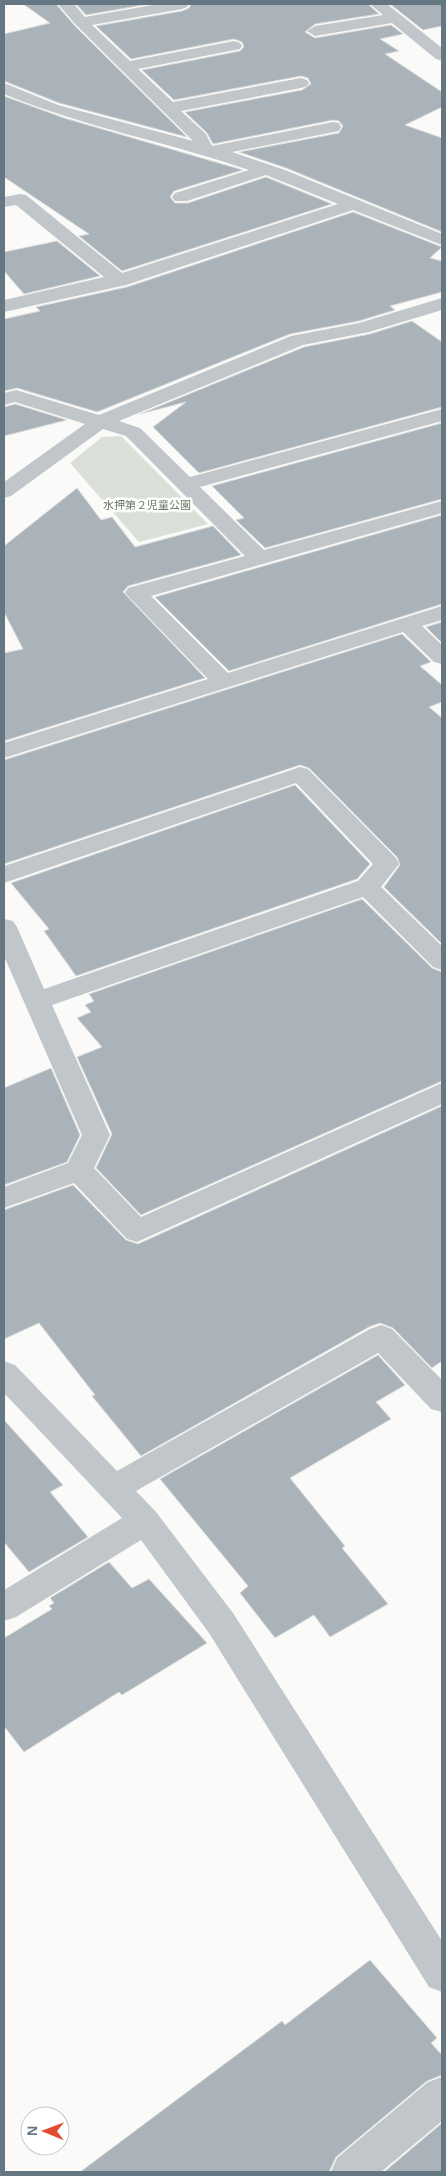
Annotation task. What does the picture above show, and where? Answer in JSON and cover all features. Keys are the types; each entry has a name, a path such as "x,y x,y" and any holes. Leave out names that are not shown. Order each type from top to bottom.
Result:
{"street":[{"path":"66,4 81,22 200,138 208,150"},
{"path":"81,22 182,4"},
{"path":"378,4 442,56"},
{"path":"315,31 395,18"},
{"path":"126,66 234,46"},
{"path":"169,108 301,83"},
{"path":"4,88 52,108 208,150 266,170 442,240"},
{"path":"208,150 333,127"},
{"path":"180,197 266,170"},
{"path":"4,202 20,199 120,281"},
{"path":"4,306 120,281 355,204"},
{"path":"4,492 102,421 298,340 362,328 442,304"},
{"path":"4,399 16,396 133,432 258,557"},
{"path":"186,484 442,415"},
{"path":"223,681 136,593 258,557 442,507"},
{"path":"4,751 442,613"},
{"path":"406,624 442,657"},
{"path":"4,875 300,774 387,864 367,887 36,1001"},
{"path":"367,887 442,961"},
{"path":"4,927 96,1135 79,1170 4,1198"},
{"path":"79,1170 137,1231 442,1093"},
{"path":"114,1488 381,1337 442,1400"},
{"path":"4,1374 145,1521 221,1623 442,1974"},
{"path":"4,1607 145,1521"},
{"path":"351,2172 442,2096"}],"green space":[{"name":"水押第２児童公園","path":"121,436 208,524 139,542 70,463 102,437"}],"building":[{"path":"23,4 56,4 75,26 187,137 59,103 4,81 4,34 50,23"},
{"path":"76,4 149,4 86,15"},
{"path":"191,4 368,4 379,14 315,24 305,32 315,38 391,25 403,34 380,39 399,51 385,54 442,92 442,107 405,125 442,138 442,232 286,168 239,152 339,133 343,126 339,121 333,120 213,144 207,133 185,112 302,90 311,84 308,78 301,76 174,100 142,70 240,51 244,47 242,42 234,39 131,59 96,26 182,11 189,8"},
{"path":"390,4 442,4 442,26 423,30"},
{"path":"4,96 64,118 243,170 174,191 170,197 175,203 188,203 266,177 332,204 122,271 79,236 89,234 4,177"},
{"path":"353,212 442,247 430,258 442,261 442,292 390,306 395,310 359,321 290,334 97,412 17,388 4,391 4,319 40,311 36,307 127,287"},
{"path":"57,241 100,276 24,294 4,271 4,252"},
{"path":"412,321 442,342 442,407 199,473 153,427 186,402 140,414 304,347 370,334"},
{"path":"15,404 67,420 4,436 4,407"},
{"path":"442,423 442,499 265,548 236,520 244,518 212,486"},
{"path":"77,488 101,520 112,517 135,547 213,526 241,555 128,586 123,592 205,678 4,741 4,653 23,649 4,612 4,546"},
{"path":"442,515 442,604 229,671 155,597"},
{"path":"442,622 442,643 426,627"},
{"path":"402,634 431,662 420,666 442,685 442,702 429,707 442,718 442,944 384,887 400,865 397,857 309,768 300,765 4,864 4,760"},
{"path":"295,785 370,864 357,879 76,976 44,931 49,929 11,883"},
{"path":"362,899 432,968 442,972 442,1081 141,1215 96,1168 112,1134 77,1057 102,1047 77,1018 91,1012 85,1005 94,1001 89,994"},
{"path":"51,1068 80,1135 67,1162 4,1185 4,1088"},
{"path":"442,1106 442,1361 432,1368 393,1328 380,1323 369,1327 141,1456 92,1396 95,1395 39,1323 4,1339 4,1210 73,1185 126,1240 138,1244"},
{"path":"378,1355 405,1385 376,1402 391,1419 290,1478 345,1546 342,1548 388,1604 330,1637 314,1615 275,1638 240,1593 248,1586 160,1479"},
{"path":"4,1420 63,1485 50,1492 88,1537 29,1572 4,1542"},
{"path":"109,1562 132,1588 149,1579 207,1643 122,1695 119,1692 24,1752 4,1726 4,1638 52,1609 49,1606 54,1603 50,1598"},
{"path":"370,1960 437,2038 431,2043 442,2055 442,2075 427,2081 336,2157 329,2172 80,2172 282,2021 285,2025"},
{"path":"442,2123 442,2172 384,2172"}]}
